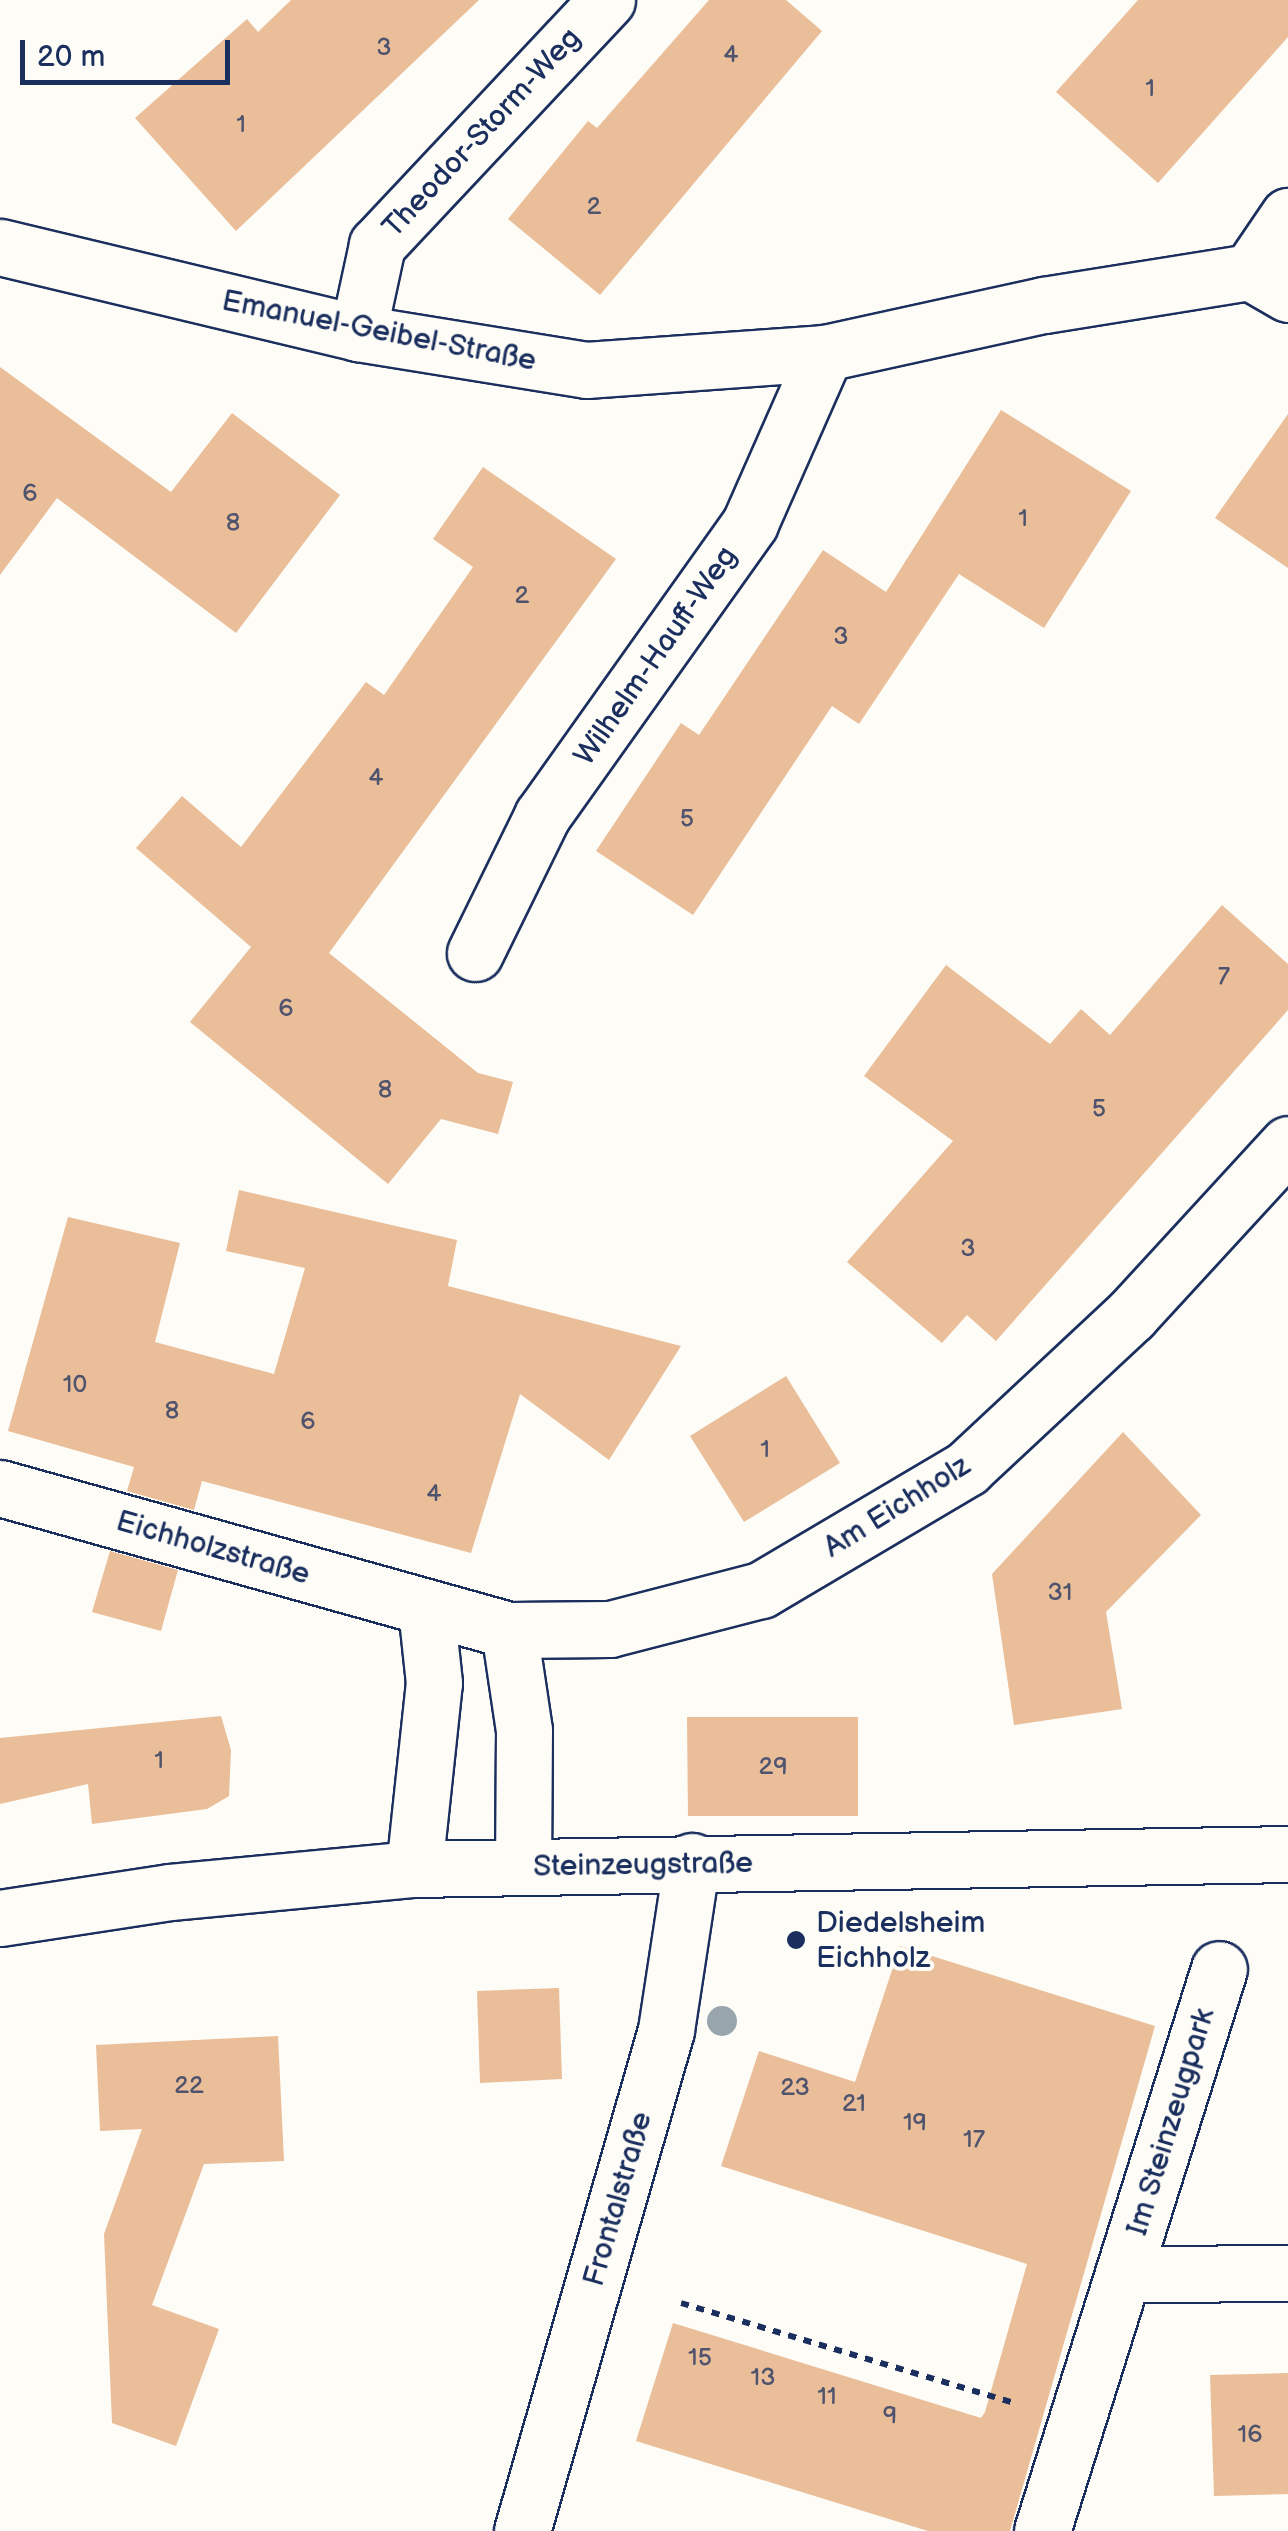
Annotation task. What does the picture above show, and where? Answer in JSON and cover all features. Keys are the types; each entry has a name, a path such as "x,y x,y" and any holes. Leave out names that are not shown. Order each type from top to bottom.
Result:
{"street":[{"name":"Theodor-Storm-Weg","path":"358,333 376,246 607,0"},
{"path":"1269,283 1288,216"},
{"name":"Emanuel-Geibel-Straße","path":"0,247 358,333 586,370 825,353 1044,305 1269,283"},
{"name":"Wilhelm-Hauff-Weg","path":"475,953 542,816 750,523 825,353"},
{"name":"Am Eichholz","path":"509,1630 610,1629 760,1590 967,1468 1130,1315 1288,1144"},
{"name":"Eichholzstraße","path":"0,1488 509,1630"},
{"path":"414,1869 434,1683 426,1608"},
{"path":"509,1630 524,1730 523,1866"},
{"name":"Steinzeugstraße","path":"0,1918 170,1892 414,1869 692,1861 1288,1854"},
{"name":"Frontalstraße","path":"522,2531 666,2030 692,1861"},
{"name":"Im Steinzeugpark","path":"1042,2531 1219,1969"},
{"name":"Im Steinzeugpark","path":"1122,2274 1288,2273"}],"path":[{"path":"681,2303 1076,2422"}],"building":[{"path":"291,0 479,0 236,231 135,118 247,19 258,32"},
{"path":"709,0 786,0 822,31 600,295 508,219 588,121 597,128"},
{"path":"1138,0 1288,0 1288,37 1158,183 1056,92"},
{"path":"0,367 171,492 232,413 340,495 236,633 57,498 0,575"},
{"path":"1001,410 1131,491 1044,628 959,574 859,724 832,706 693,915 596,851 681,723 699,735 823,550 886,592"},
{"path":"1288,414 1288,568 1215,518"},
{"path":"483,467 616,559 329,953 478,1073 513,1082 498,1134 441,1119 388,1184 190,1022 251,947 136,848 182,796 241,847 366,682 384,695 473,567 433,539"},
{"path":"1222,905 1288,964 1288,1010 996,1341 967,1315 942,1343 847,1262 953,1141 864,1076 946,965 1050,1044 1081,1009 1110,1035"},
{"path":"239,1190 457,1240 448,1286 681,1346 609,1460 520,1394 471,1553 202,1481 194,1510 127,1491 134,1467 8,1431 68,1217 180,1243 155,1342 274,1374 305,1268 226,1251"},
{"path":"786,1376 840,1463 744,1522 690,1436"},
{"path":"1123,1432 1201,1515 1106,1612 1122,1709 1014,1725 992,1574"},
{"path":"110,1551 178,1570 161,1631 92,1612"},
{"path":"221,1716 231,1750 229,1796 207,1809 92,1824 88,1784 0,1804 0,1738"},
{"path":"687,1717 858,1717 858,1816 688,1816"},
{"path":"900,1946 1155,2026 1010,2531 928,2531 636,2441 673,2323 981,2418 985,2412 1027,2264 721,2166 759,2051 855,2082"},
{"path":"559,1988 562,2079 480,2083 477,1991"},
{"path":"278,2036 284,2161 204,2164 152,2305 219,2329 176,2446 112,2423 104,2234 142,2129 100,2131 96,2045"},
{"path":"1288,2373 1288,2494 1214,2496 1210,2375"}],"place":[{"name":"Diedelsheim Eichholz","path":"796,1940"}]}
